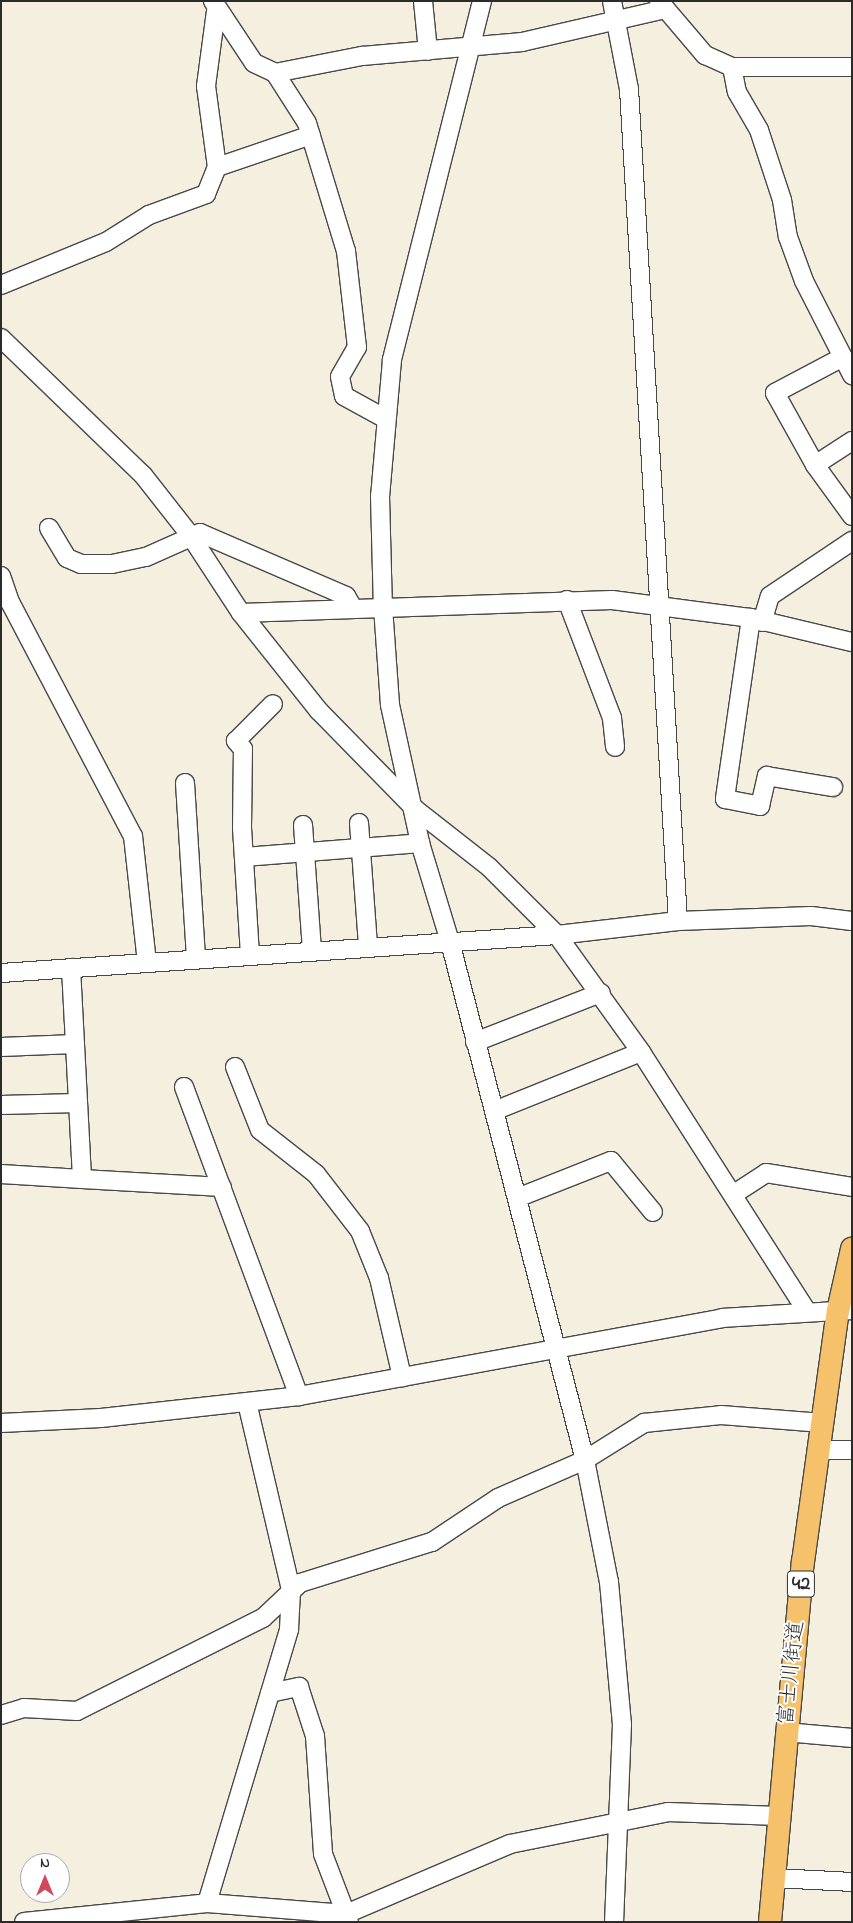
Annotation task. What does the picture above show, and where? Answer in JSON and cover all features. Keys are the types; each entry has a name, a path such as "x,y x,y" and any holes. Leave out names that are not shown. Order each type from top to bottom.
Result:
{"main road":[{"name":"富士川街道","path":"770,1922 786,1732 819,1450 845,1311 852,1249"}],"street":[{"path":"423,1 428,51"},
{"path":"482,1 405,297 386,419 380,496 383,607 390,705 415,809 420,843 450,942 554,1350 585,1460 609,1582 622,1724 620,1820 614,1922"},
{"path":"612,1 629,88 678,921"},
{"path":"275,73 362,56 471,49 617,19 662,5 705,55 732,67 852,67"},
{"path":"214,6 254,63 275,73 311,135 346,251 352,297 357,347 340,378 344,396 386,419"},
{"path":"1,285 106,242 149,215 206,194 217,167 206,86 214,6"},
{"path":"732,67 737,92 758,130 782,200 788,237 804,281 852,375"},
{"path":"217,167 311,135"},
{"path":"1,338 143,475 190,535 240,613 319,711 415,809 495,872 556,935 601,993 734,1194 807,1312"},
{"path":"842,357 775,393 815,465 852,516"},
{"path":"815,465 852,441"},
{"path":"49,528 67,558 81,564 112,564 146,557 190,535 200,533 346,596 353,608"},
{"path":"833,787 767,776 760,806 725,799 757,620 770,596 852,541"},
{"path":"1,576 10,602 133,836 146,962"},
{"path":"567,600 612,718 615,748"},
{"path":"240,613 567,600 658,605 757,620 852,642"},
{"path":"250,955 244,857 242,749 236,741 273,704"},
{"path":"185,783 196,959"},
{"path":"359,823 368,947"},
{"path":"303,825 312,951"},
{"path":"244,857 420,843"},
{"path":"1,973 556,935 678,921 811,916 852,921"},
{"path":"71,968 82,1179"},
{"path":"475,1042 601,993"},
{"path":"1,1047 75,1044"},
{"path":"494,1111 640,1052"},
{"path":"236,1067 260,1130 316,1174 360,1231 383,1293 402,1377"},
{"path":"184,1087 299,1396"},
{"path":"1,1105 78,1103"},
{"path":"516,1198 610,1162 652,1212"},
{"path":"734,1194 766,1172 852,1187"},
{"path":"1,1174 222,1187"},
{"path":"1,1422 299,1396 722,1318 845,1311"},
{"path":"207,1903 289,1629 291,1590 247,1402"},
{"path":"1,1715 24,1708 77,1711 263,1618 300,1583 432,1542 498,1498 585,1460 644,1423 664,1418 721,1415 823,1422"},
{"path":"819,1450 852,1450"},
{"path":"270,1692 300,1687 315,1736 323,1854 348,1918"},
{"path":"786,1732 852,1738"},
{"path":"24,1922 207,1903 348,1918 510,1844 620,1820 668,1812 778,1816"},
{"path":"774,1878 852,1882"}]}
